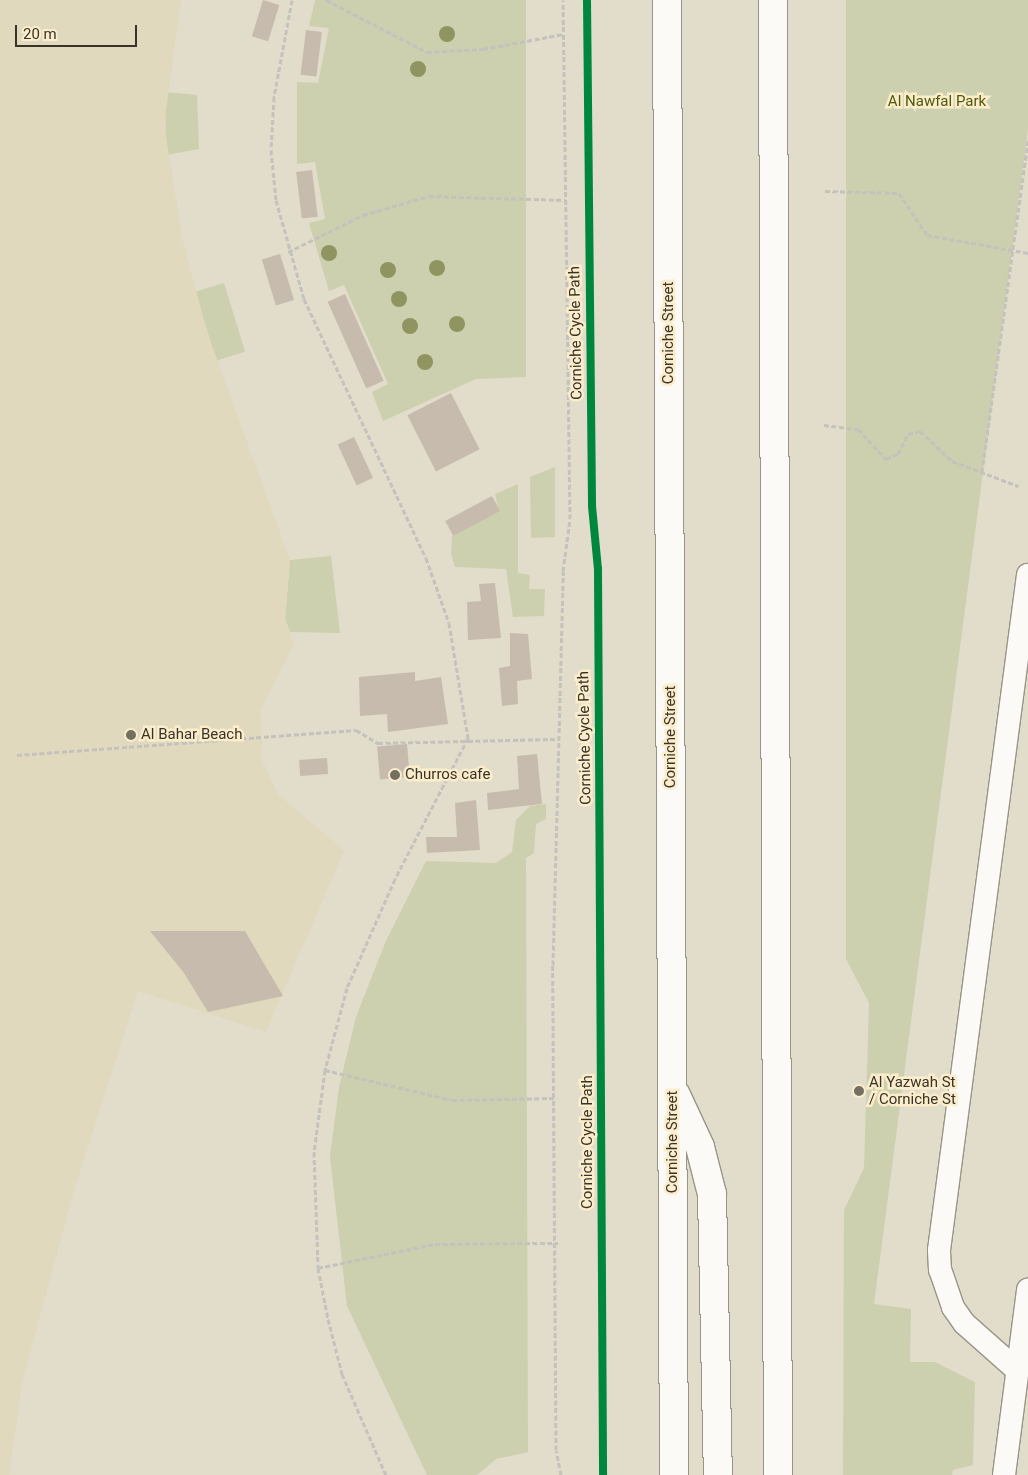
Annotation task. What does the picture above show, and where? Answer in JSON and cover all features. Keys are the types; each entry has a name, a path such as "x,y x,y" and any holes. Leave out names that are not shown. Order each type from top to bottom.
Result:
{"main road":[{"name":"Corniche Street","path":"667,0 674,1475"},
{"path":"774,0 778,1475"},
{"path":"673,1089 700,1147 712,1194 717,1242 718,1475"}],"lane":[{"path":"1018,1371 964,1323 953,1307 942,1279 940,1250 1028,575"},
{"path":"1004,1475 1028,1290"}],"path":[{"path":"292,0 274,97 271,150 276,200 288,252 345,392 426,558 449,623 468,738 368,936 348,988 325,1070 314,1152 318,1268 342,1374 386,1475"},
{"path":"326,0 427,52 483,49 564,34"},
{"path":"561,1475 556,1450 558,1243 555,1098 558,739 562,571 570,519 563,0"},
{"path":"982,472 1028,139"},
{"path":"826,191 899,194 927,235 1028,253"},
{"path":"288,252 363,215 429,196 566,200"},
{"path":"824,425 858,429 886,458 898,454 908,434 920,432 952,461 1018,486"},
{"path":"17,755 356,730 378,742 468,738 558,739"},
{"path":"325,1070 452,1100 555,1098"},
{"path":"318,1268 435,1244 558,1243"}],"green space":[{"path":"315,0 526,0 526,377 476,379 383,421 372,392 388,384 344,285 329,291 309,223 325,219 315,162 297,164 297,82 318,83 329,28 309,26"},
{"name":"Al Nawfal Park","path":"846,0 1028,0 1028,129 874,1304 911,1309 910,1362 935,1362 975,1382 973,1465 953,1470 952,1475 843,1475 844,1210 864,1168 869,1003 846,959"},
{"path":"165,92 197,95 199,149 166,155"},
{"path":"224,283 245,352 216,361 195,292"},
{"path":"555,467 555,537 531,538 530,477"},
{"path":"518,484 518,573 530,575 529,589 545,589 544,616 513,617 506,569 455,567 451,554 452,536 499,511 495,494"},
{"path":"331,556 340,633 290,632 285,619 290,560"},
{"path":"546,804 546,819 536,824 534,853 526,858 528,1452 496,1459 477,1475 427,1475 347,1306 330,1157 339,1087 356,1017 385,943 426,861 496,863 512,852 516,820 530,806"}],"sand":[{"name":"Al Bahar Beach","path":"0,0 181,0 164,125 183,242 207,332 290,560 285,618 294,645 261,710 262,760 278,794 344,851 266,1032 138,991 75,1187 22,1383 9,1475 0,1475"}],"building":[{"path":"263,0 279,5 268,41 252,36"},
{"path":"306,30 322,32 316,77 301,75"},
{"path":"312,170 318,217 302,219 296,172"},
{"path":"280,254 294,300 276,305 262,260"},
{"path":"345,294 384,381 366,389 328,302"},
{"path":"451,393 480,449 436,471 407,415"},
{"path":"354,437 373,478 357,485 338,445"},
{"path":"492,496 500,511 453,536 445,521"},
{"path":"495,583 501,638 468,640 467,602 481,601 479,584"},
{"path":"510,633 528,634 532,679 517,681 518,704 502,706 499,668 510,666"},
{"path":"415,672 415,681 441,677 448,724 388,732 387,714 360,716 359,677"},
{"path":"407,744 410,777 380,779 377,747"},
{"path":"537,754 542,804 488,810 487,793 519,789 517,756"},
{"path":"327,758 328,774 300,776 299,760"},
{"path":"476,800 480,850 427,853 426,837 457,837 455,803"},
{"path":"150,931 245,931 283,996 208,1012 184,973"}],"cycle path":[{"name":"Corniche Cycle Path","path":"587,0 592,506 598,569 603,1475"}],"place":[{"name":"Al Bahar Beach","path":"131,735"},
{"name":"Churros cafe","path":"395,775"},
{"name":"Al Yazwah St / Corniche St","path":"859,1091"}]}
